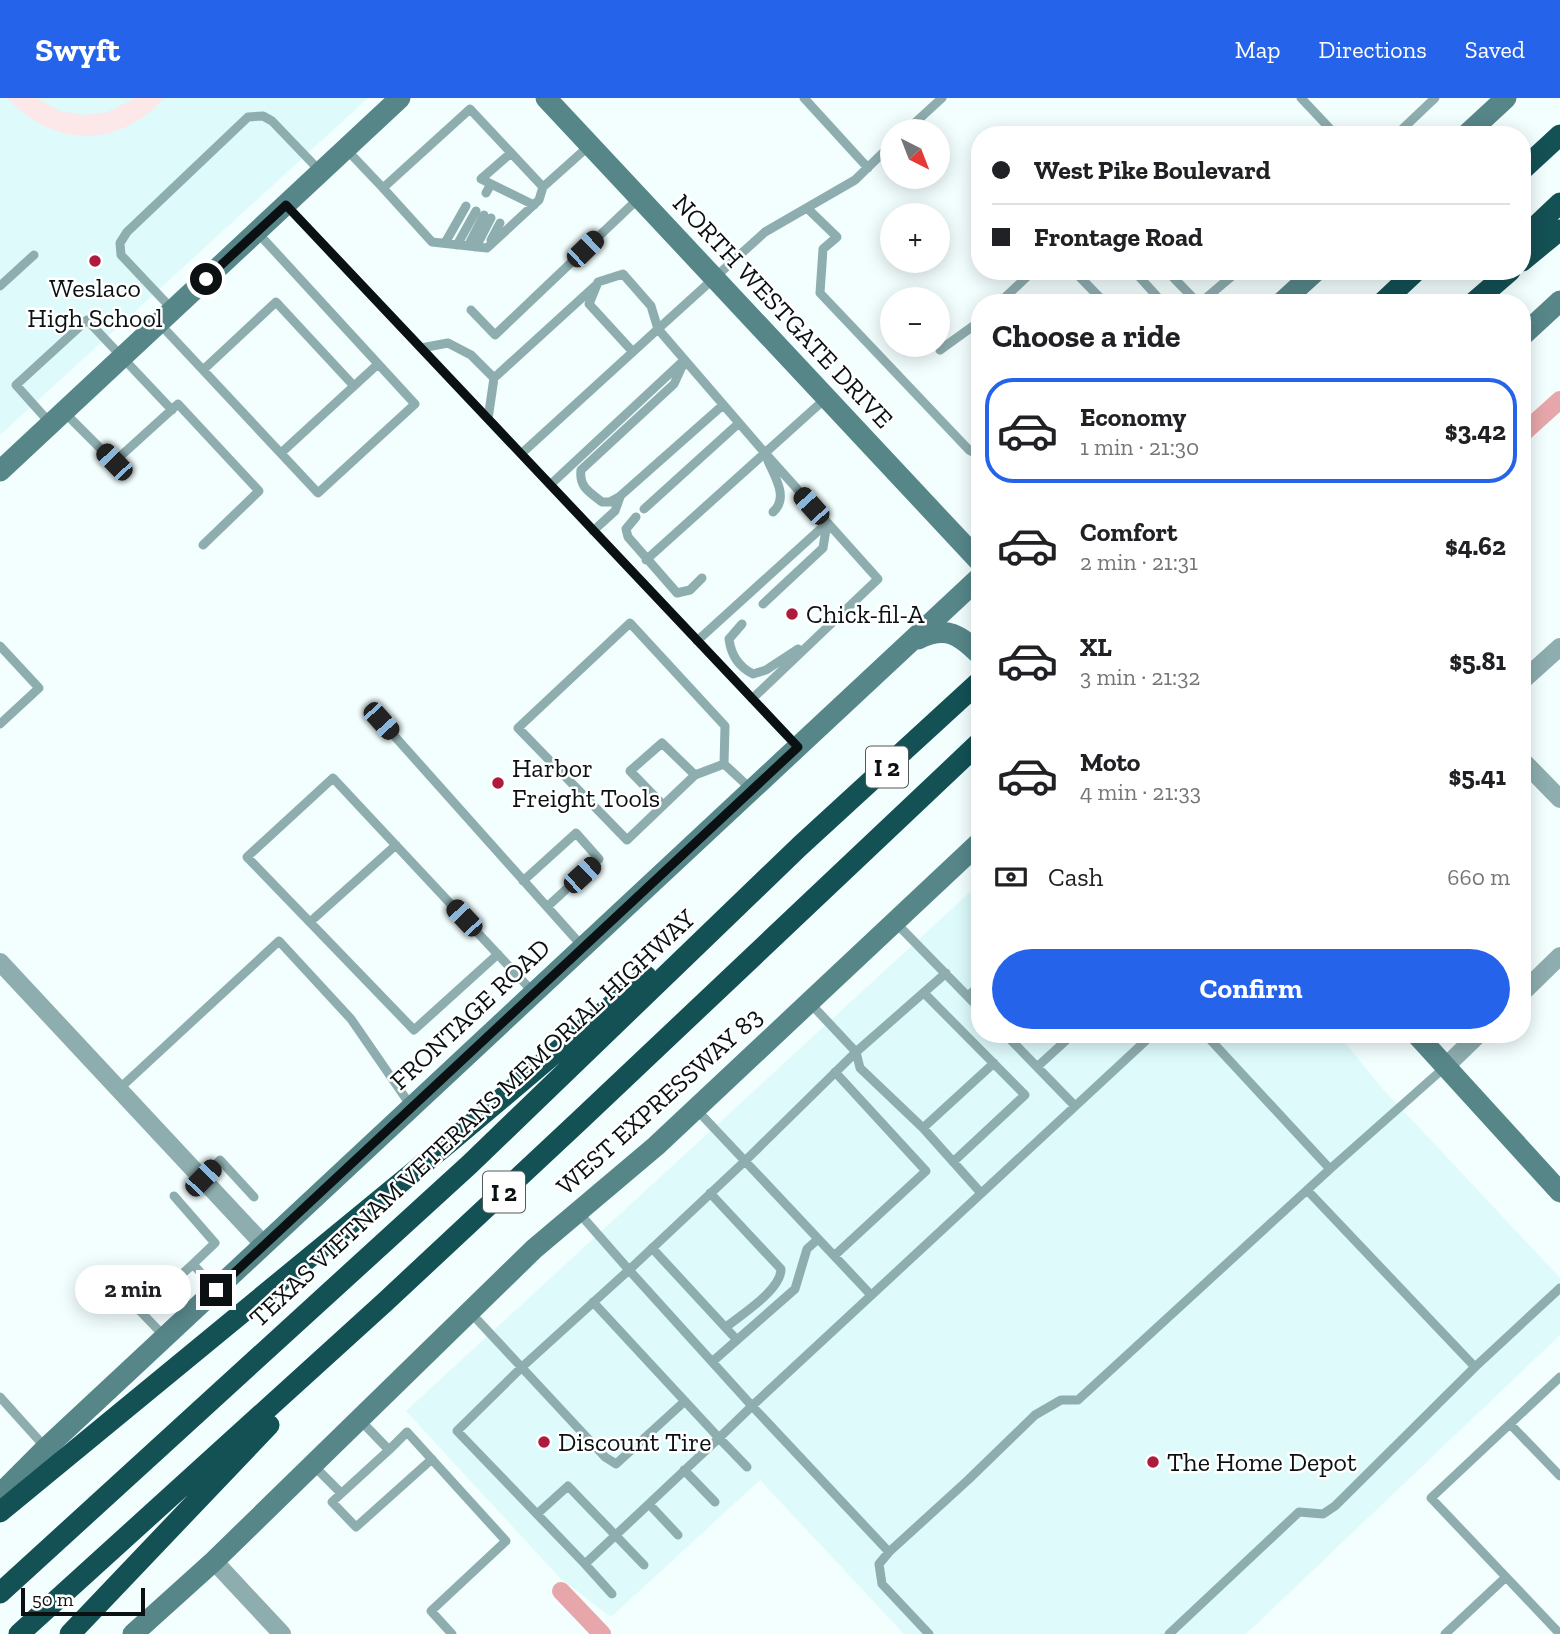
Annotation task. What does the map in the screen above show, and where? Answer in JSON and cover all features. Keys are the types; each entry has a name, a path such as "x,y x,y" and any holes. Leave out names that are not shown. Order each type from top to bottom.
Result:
{"highway":[{"path":"1531,162 1560,135"},
{"path":"1531,230 1560,203"},
{"path":"1531,254 1560,230"},
{"path":"1392,294 1406,280"},
{"path":"1464,294 1479,280"},
{"path":"1483,294 1500,280"},
{"name":"TEXAS VIETNAM VETERANS MEMORIAL HIGHWAY","path":"0,1593 470,1164 800,846 971,689"},
{"name":"I 2","path":"19,1634 386,1302 971,751"},
{"path":"0,1511 450,1142 800,846"},
{"path":"70,1634 386,1302"}],"main road":[{"path":"0,471 400,98"},
{"name":"NORTH WESTGATE DRIVE","path":"545,98 971,552"},
{"path":"1476,126 1506,98"},
{"path":"1291,294 1306,280"},
{"path":"1531,328 1560,301"},
{"name":"FRONTAGE ROAD","path":"0,1494 46,1448 971,585"},
{"path":"906,646 922,637 942,631 961,636 971,646"},
{"name":"WEST EXPRESSWAY 83","path":"133,1634 214,1561 534,1249 656,1146 971,850"},
{"path":"1424,1043 1560,1192"}],"street":[{"path":"1531,673 1560,647"},
{"path":"1531,769 1560,799"},
{"path":"1531,984 1560,956"},
{"path":"0,962 264,1245"},
{"path":"1446,1066 1470,1043"},
{"path":"214,1561 282,1634"}],"lane":[{"path":"804,98 868,168"},
{"path":"919,119 942,98"},
{"path":"1301,98 1327,126"},
{"path":"1405,126 1435,98"},
{"path":"383,188 470,109 542,187"},
{"path":"257,232 415,404 318,493 203,370 121,255 120,243 127,232 248,117 263,116 272,121 321,173"},
{"path":"346,149 432,242 487,248 539,200 542,187 590,145"},
{"path":"511,153 496,192 534,205"},
{"path":"521,454 765,232 855,180 880,156"},
{"path":"471,310 495,335 639,198"},
{"path":"286,205 798,747"},
{"path":"807,208 836,237 823,248 820,293 971,451"},
{"path":"445,243 483,215"},
{"path":"483,215 487,248"},
{"path":"467,246 483,215"},
{"path":"467,246 483,215"},
{"path":"0,286 34,255"},
{"path":"488,419 494,379 598,282 623,274 651,306 659,329 878,579 752,699"},
{"path":"1009,294 1023,280"},
{"path":"1083,280 1096,294"},
{"path":"1142,280 1155,294"},
{"path":"1176,280 1190,294"},
{"path":"1210,294 1226,280"},
{"path":"598,282 589,304 633,352"},
{"path":"203,370 276,302 354,386"},
{"path":"172,411 87,320 16,385 114,462 172,411 178,404 259,491 203,545"},
{"path":"950,343 971,329"},
{"path":"421,348 448,342 471,355 494,379"},
{"path":"550,485 685,360"},
{"path":"685,360 674,384 581,470 583,487 601,502 610,502 620,497 723,405"},
{"path":"281,453 378,364"},
{"path":"646,560 826,398"},
{"path":"644,509 739,423"},
{"path":"765,453 782,498 774,512"},
{"path":"593,531 615,511 620,497"},
{"path":"636,517 626,529 628,537 677,593 690,590 702,579"},
{"path":"763,604 823,548 827,523"},
{"path":"697,641 827,523"},
{"path":"724,764 695,775 626,840 518,728 630,623 724,726 724,764 752,790"},
{"path":"742,624 729,639 730,652 745,670 753,674 766,670 820,635"},
{"path":"0,646 39,688 0,724"},
{"path":"381,721 583,947"},
{"path":"663,805 630,771 662,743 695,775"},
{"path":"498,954 414,1030 247,857 333,778 498,954 534,993"},
{"path":"523,881 576,833 599,859 547,907"},
{"path":"310,922 396,845"},
{"path":"895,922 971,999"},
{"path":"119,1089 279,942 351,1019 412,1107"},
{"path":"612,1594 457,1431 522,1367 745,1161 856,1052 946,973"},
{"path":"924,993 971,1040"},
{"path":"968,996 971,993"},
{"path":"809,1002 856,1052 860,1068 923,1128 981,1193"},
{"path":"953,1162 1025,1095 974,1043"},
{"path":"1014,1043 1075,1106"},
{"path":"1037,1067 1063,1043"},
{"path":"585,1564 1143,1043"},
{"path":"1213,1043 1330,1169"},
{"path":"923,1128 994,1063"},
{"path":"929,1634 882,1584 879,1563 889,1552 1035,1415 1061,1400 1078,1400 1446,1066"},
{"path":"834,1256 926,1171 835,1072"},
{"path":"696,1108 871,1295"},
{"path":"203,1178 220,1160 254,1197"},
{"path":"1307,1190 1475,1367"},
{"path":"710,1194 781,1269 781,1276 773,1288 726,1327"},
{"path":"141,1312 215,1244 174,1196"},
{"path":"578,1212 752,1406 889,1552"},
{"path":"712,1362 795,1289 807,1248 818,1239"},
{"path":"652,1248 737,1340"},
{"path":"193,1264 216,1290"},
{"path":"111,1278 165,1337"},
{"path":"1168,1634 1299,1513 1323,1514 1335,1506 1475,1367 1560,1288"},
{"path":"593,1302 747,1467"},
{"path":"470,1311 605,1457 616,1464 685,1401"},
{"path":"1560,1377 1431,1498 1560,1634"},
{"path":"0,1397 46,1448"},
{"path":"359,1419 389,1450"},
{"path":"1510,1424 1560,1476"},
{"path":"432,1459 356,1527 332,1502 407,1432 432,1459 506,1541 431,1611 452,1634"},
{"path":"313,1465 341,1493"},
{"path":"684,1470 715,1502"},
{"path":"537,1514 568,1486 644,1566"},
{"path":"649,1504 678,1535"},
{"path":"1445,1634 1506,1577"}],"shaded area":[{"name":"Weslaco High School","path":"0,98 368,98 0,435"},
{"path":"7,98 37,98 60,111 84,115 108,112 135,98 164,98 146,115 127,127 107,134 86,136 45,126 25,114"},
{"path":"971,891 971,1043 1345,1043 1382,1088 1560,1278 1560,1335 1246,1634 904,1634 760,1480 611,1617 560,1578 406,1411"}],"waterway":[{"path":"1531,426 1560,400"},
{"path":"561,1591 602,1634"}],"place":[{"name":"Weslaco High School","path":"95,261"},
{"name":"Chick-fil-A","path":"792,614"},
{"name":"Harbor Freight Tools","path":"498,783"},
{"name":"Discount Tire","path":"544,1442"},
{"name":"The Home Depot","path":"1153,1462"}],"route":[{"path":"206,279 286,205 798,747 216,1290"}]}
